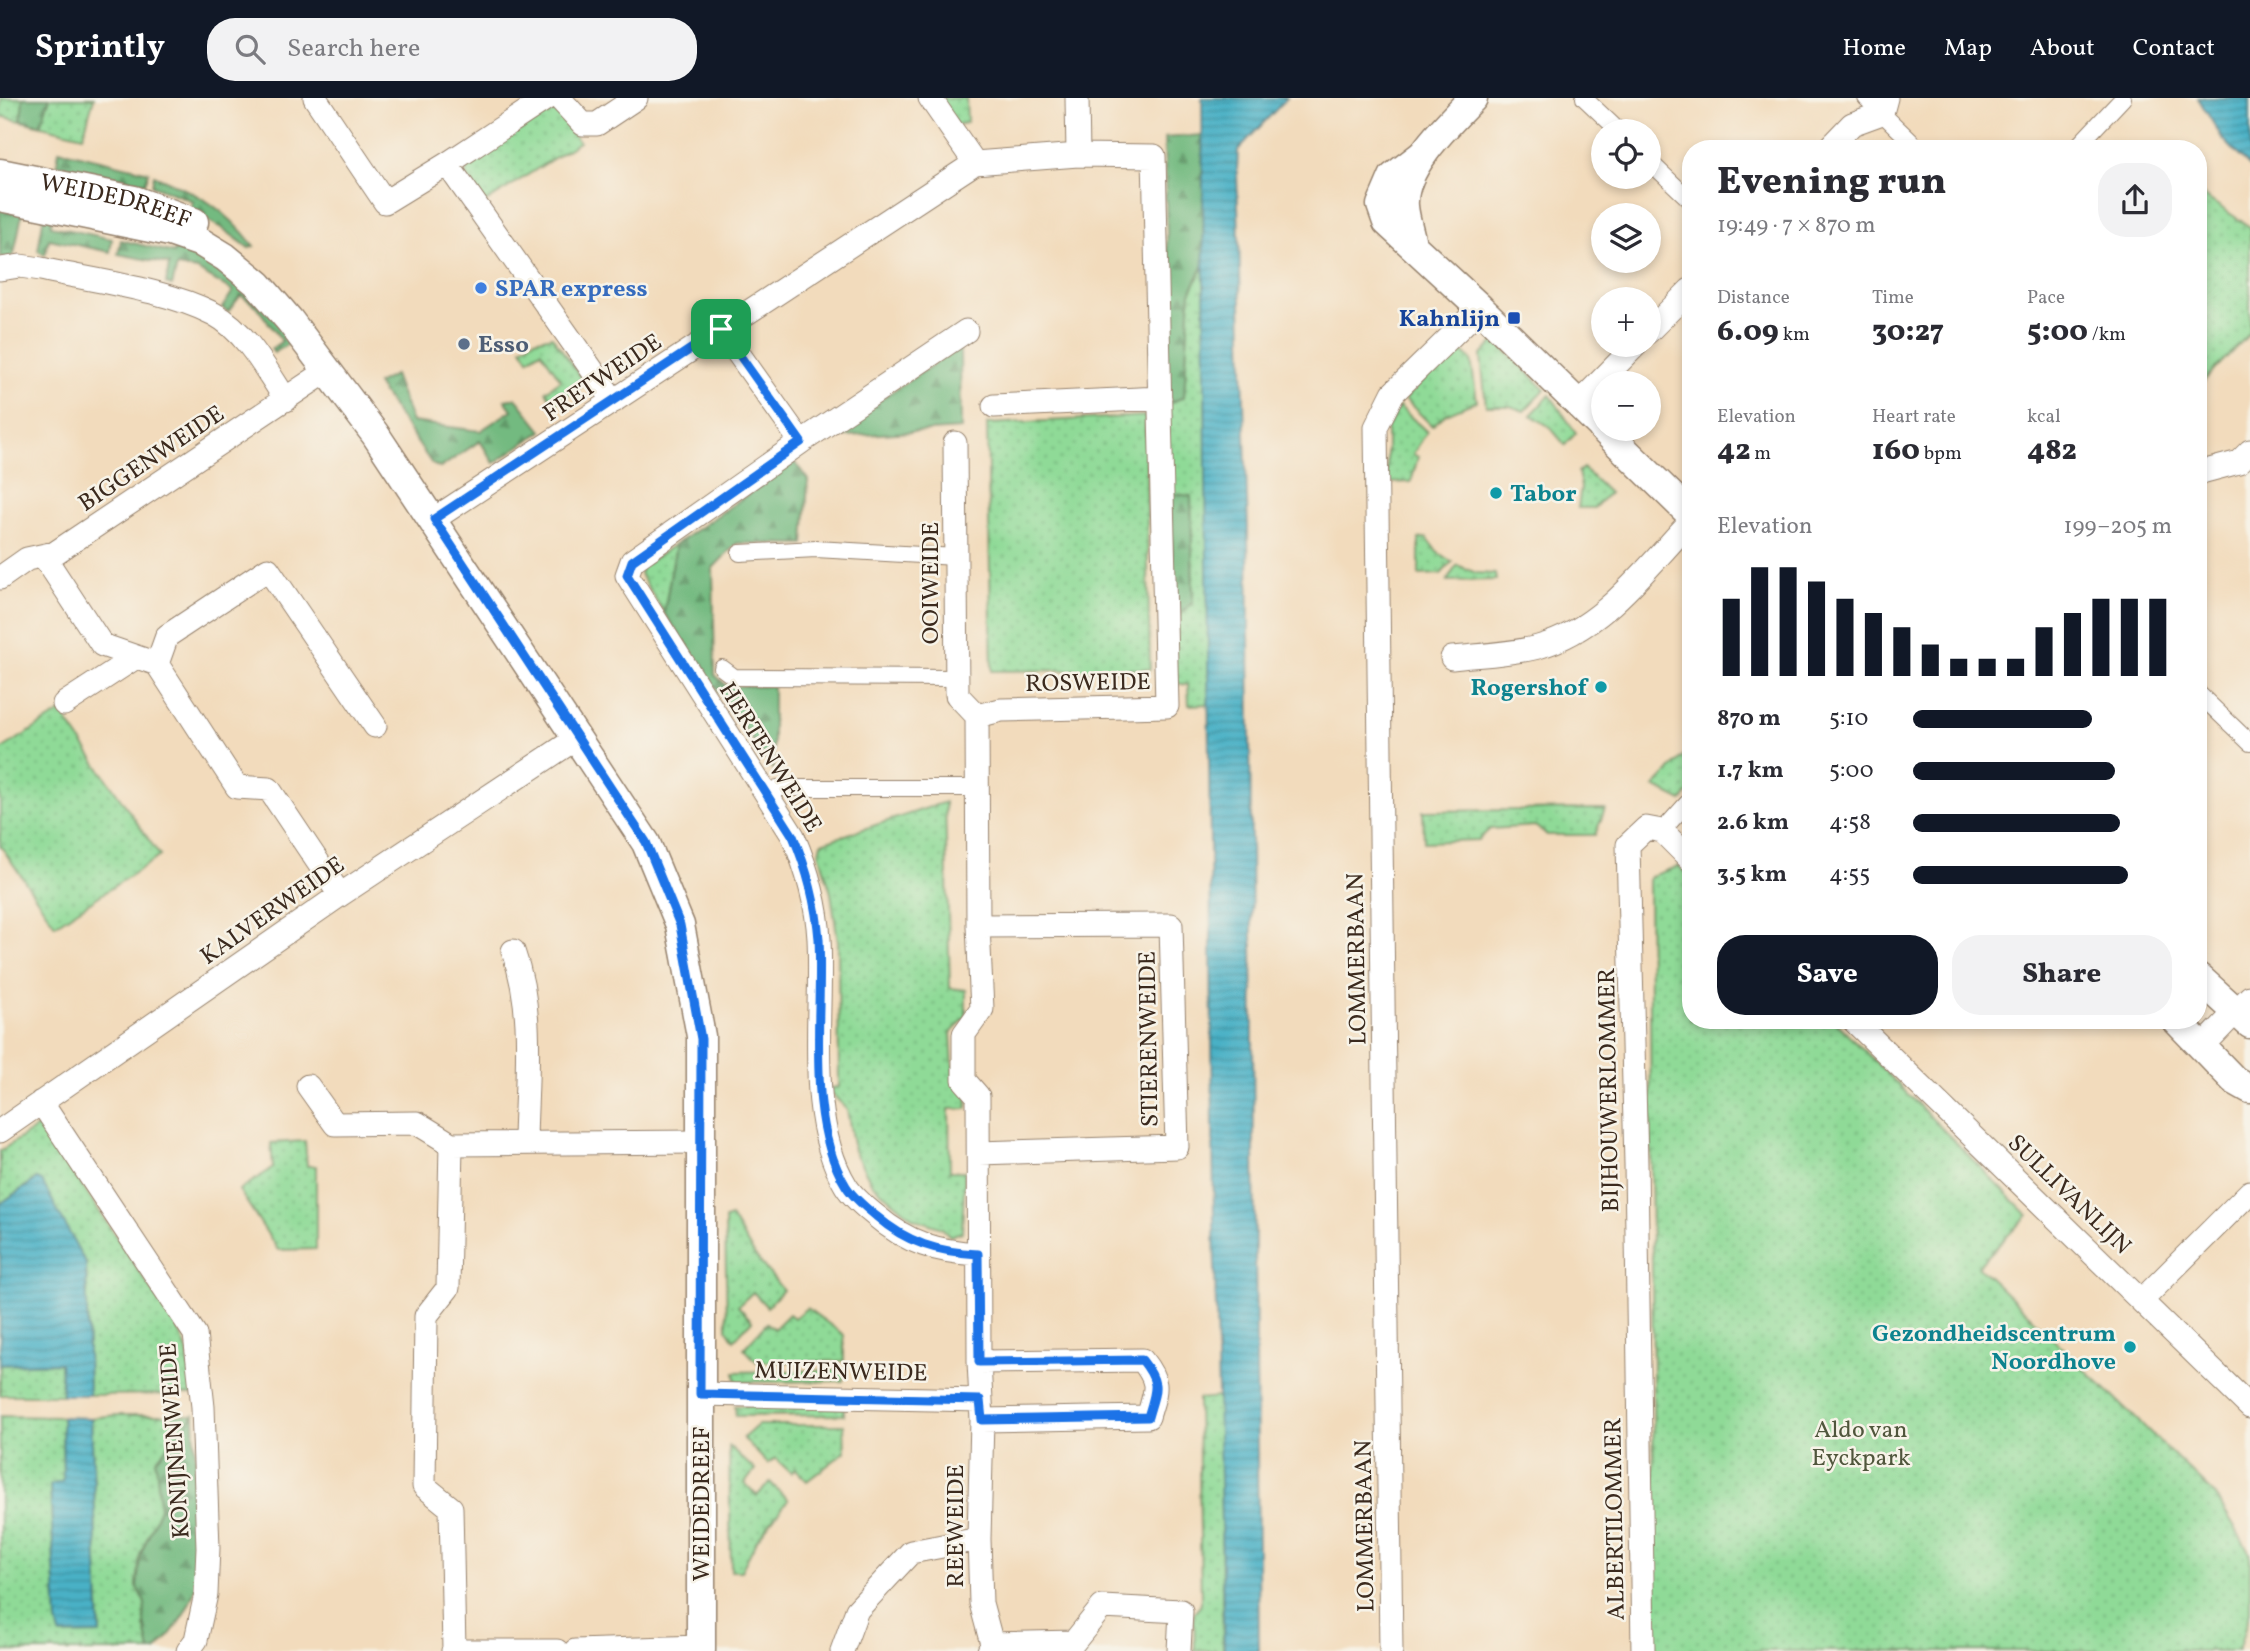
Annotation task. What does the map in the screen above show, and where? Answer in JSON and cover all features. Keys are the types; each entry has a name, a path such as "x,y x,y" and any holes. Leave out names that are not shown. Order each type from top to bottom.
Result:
{"street":[{"path":"315,98 385,202 547,98"},
{"path":"559,98 583,124 597,124 636,98"},
{"path":"930,98 975,163"},
{"path":"1077,98 1078,155"},
{"path":"1473,98 1423,154 1407,184 1404,205 1412,244 1591,417"},
{"path":"1584,98 1606,119"},
{"path":"2083,140 2123,98"},
{"path":"1837,140 1878,103 1911,140"},
{"name":"ROSWEIDE","path":"975,163 1078,155 1154,156 1167,706 1001,710 976,716"},
{"name":"FRETWEIDE","path":"434,519 975,163"},
{"path":"447,164 614,401"},
{"path":"1661,172 1682,192"},
{"name":"WEIDEDREEF","path":"0,173 134,200 200,224 269,277 310,335 327,371"},
{"name":"WEIDEDREEF","path":"0,197 170,232 202,243 225,257 258,284 327,371 434,519 646,842 680,925 701,1039 701,1649"},
{"path":"0,269 20,266 41,269 168,298 215,315 253,349 286,400"},
{"path":"1661,319 1682,298"},
{"name":"LOMMERBAAN","path":"1391,1651 1376,427 1392,393 1480,307"},
{"path":"721,329 801,442 966,331"},
{"path":"1578,404 1624,357"},
{"name":"BIGGENWEIDE","path":"0,578 27,559 45,558 327,371"},
{"path":"994,406 1160,398"},
{"path":"1615,441 1682,506"},
{"name":"HERTENWEIDE","path":"801,442 632,561 627,575 793,836 807,869 819,938 820,1071 825,1125 846,1187 888,1227 920,1245 948,1253 978,1254"},
{"name":"OOIWEIDE","path":"955,443 957,695 976,716"},
{"path":"2207,471 2239,462 2250,451"},
{"path":"1452,658 1538,647 1574,631 1600,615 1682,530"},
{"path":"740,553 816,549 956,557"},
{"path":"45,558 102,645 146,661 237,787 269,789 340,895"},
{"path":"64,704 146,661 167,636 268,569 375,726"},
{"path":"722,668 734,677 957,678"},
{"path":"2207,702 2250,743"},
{"path":"976,716 975,788 982,1009 964,1034 964,1080 978,1097 981,1410"},
{"name":"KALVERWEIDE","path":"0,1131 340,895 577,738"},
{"path":"777,788 975,788"},
{"path":"1682,812 1667,835 1682,851"},
{"name":"BIJHOUWERLOMMER","path":"1638,1387 1636,1164 1628,845 1646,828 1667,835"},
{"name":"STIERENWEIDE","path":"978,926 1171,925 1177,1147 979,1153"},
{"path":"513,951 523,978 527,1015 525,1141"},
{"path":"2203,1046 2245,1010 2207,983"},
{"name":"SULLIVANLIJN","path":"1862,1029 2250,1407"},
{"path":"2185,1029 2234,1080 2250,1089"},
{"path":"308,1086 335,1124 417,1123 451,1144 525,1141 701,1142"},
{"name":"KONIJNENWEIDE","path":"41,1102 195,1334 203,1407 208,1548 206,1594 196,1640 188,1651"},
{"path":"451,1144 448,1288 426,1316 424,1473 425,1486 451,1508 453,1650 543,1651"},
{"path":"2142,1300 2250,1192"},
{"name":"MUIZENWEIDE","path":"700,1394 1148,1417 1157,1385 1156,1376 1142,1360 979,1362"},
{"name":"ALBERTILOMMER","path":"1638,1387 1643,1651"},
{"name":"REEWEIDE","path":"981,1410 981,1603 991,1647"},
{"path":"842,1651 858,1610 911,1552 979,1539"},
{"path":"991,1647 1073,1642 1102,1607 1181,1611 1179,1651"},
{"path":"575,1651 701,1649"}],"green space":[{"path":"1,98 94,98 83,136 0,116"},
{"path":"23,98 50,98 40,125 21,120"},
{"path":"939,98 966,98 967,123 956,125"},
{"path":"551,110 559,112 579,142 484,203 466,175 467,162"},
{"path":"1202,135 1204,265 1190,293 1184,397 1164,405 1164,308 1169,302 1164,138"},
{"path":"59,150 149,172 145,183 57,164"},
{"path":"154,175 210,203 232,221 254,246 249,248 222,228 190,211 193,201 152,185"},
{"path":"2207,198 2250,227 2250,333 2207,378"},
{"path":"0,205 23,209 14,254 10,258 0,257"},
{"path":"44,214 52,214 51,226 112,239 110,252 49,239 45,255 38,251"},
{"path":"121,240 174,253 178,243 249,284 293,341 274,353 271,349 282,341 256,306 241,295 228,312 222,308 233,291 197,270 177,266 172,286 166,284 169,264 118,254"},
{"path":"1204,265 1209,704 1189,705 1188,685 1175,683 1174,621 1193,602 1191,497 1170,493 1164,405 1184,397 1190,293"},
{"path":"552,336 585,383 555,404 546,391 561,380 541,351 529,359 522,348 534,340"},
{"path":"1495,341 1545,389 1524,411 1510,406 1486,406 1481,356"},
{"path":"1457,346 1471,360 1477,401 1446,414 1432,426 1405,399"},
{"path":"960,347 961,429 830,437 811,450 805,449"},
{"path":"394,375 412,422 480,431 512,410 505,400 516,398 542,431 494,463 480,441 440,468 432,464 377,384"},
{"path":"1550,395 1576,433 1565,445 1550,427 1531,415"},
{"path":"1399,406 1427,432 1413,454 1418,457 1411,482 1387,483 1387,428"},
{"path":"1145,416 1150,669 992,671 987,424"},
{"path":"795,462 808,480 804,544 737,543 713,568 715,675 727,686 773,686 773,769 664,613 676,544"},
{"path":"1583,468 1609,493 1594,508 1578,508 1581,487 1578,472"},
{"path":"1170,493 1191,496 1193,602 1174,621"},
{"path":"1427,538 1437,552 1452,562 1441,574 1419,575 1419,539"},
{"path":"676,544 664,613 640,574 642,566"},
{"path":"1457,565 1476,573 1495,574 1496,580 1447,581"},
{"path":"61,712 160,856 55,925 0,845 0,750"},
{"path":"1682,757 1682,801 1654,787"},
{"path":"945,802 950,988 966,990 966,1017 951,1033 954,1083 968,1092 967,1109 949,1109 950,1171 965,1171 962,1232 950,1236 942,1228 913,1218 872,1184 854,1151 847,1109 832,1094 830,1088 839,1087 838,942 831,893 819,852 821,843"},
{"path":"1605,809 1595,835 1547,835 1535,826 1490,829 1478,840 1424,842 1423,811"},
{"name":"Aldo van Eyckpark","path":"1679,866 1682,869 1682,1029 1843,1029 2028,1215 1978,1266 2215,1495 2250,1553 2250,1612 2238,1651 1655,1651 1649,877"},
{"path":"39,1126 51,1139 179,1331 187,1350 193,1394 89,1395 86,1264 36,1179 0,1204 0,1151"},
{"path":"305,1141 307,1166 316,1166 316,1249 278,1250 239,1190 273,1168 271,1143"},
{"path":"731,1217 755,1256 783,1290 767,1307 753,1292 738,1306 752,1321 734,1340 727,1329 725,1219"},
{"path":"807,1308 844,1335 844,1361 757,1362 744,1348 767,1323 774,1329 789,1314 794,1318"},
{"path":"60,1363 62,1395 0,1395 0,1365"},
{"path":"844,1370 843,1381 736,1382 735,1372"},
{"path":"1219,1397 1223,1651 1195,1651 1194,1612 1201,1604 1198,1399"},
{"path":"844,1404 844,1415 736,1416 735,1406"},
{"path":"117,1415 194,1415 156,1460 160,1508 140,1555 137,1586 145,1603 144,1623 150,1651 0,1651 0,1416 62,1417 63,1482 50,1485 57,1622 61,1635 100,1633 91,1418"},
{"path":"194,1415 199,1571 197,1583 184,1614 171,1633 156,1651 150,1651 144,1623 145,1603 137,1587 140,1556 160,1508 156,1460"},
{"path":"758,1425 844,1425 845,1452 807,1481 795,1469 791,1473 775,1458 768,1464 743,1438"},
{"path":"729,1446 755,1470 745,1483 757,1496 770,1482 788,1500 757,1540 741,1571 731,1571"}],"water":[{"path":"1202,98 1287,98 1238,150 1237,173 1248,530 1259,1651 1224,1651 1214,1226"},
{"path":"2198,98 2250,98 2250,167 2222,138"},
{"path":"37,1179 42,1181 86,1264 89,1395 62,1395 60,1363 0,1365 0,1204"},
{"path":"62,1417 91,1418 100,1634 60,1635 57,1622 50,1485 63,1481"}],"place":[{"name":"SPAR express","path":"481,288"},
{"name":"Kahnlijn","path":"1514,318"},
{"name":"Esso","path":"464,344"},
{"name":"Tabor","path":"1496,493"},
{"name":"Rogershof","path":"1601,687"},
{"name":"Gezondheidscentrum Noordhove","path":"2130,1347"}],"route":[{"path":"721,329 801,442 632,561 627,575 793,836 807,869 819,938 820,1071 825,1125 834,1159 846,1187 888,1227 920,1245 948,1253 978,1254 979,1362 1142,1360 1156,1376 1157,1385 1148,1417 982,1420 980,1400 700,1394 701,1039 680,925 646,842 434,519 721,329"}]}
